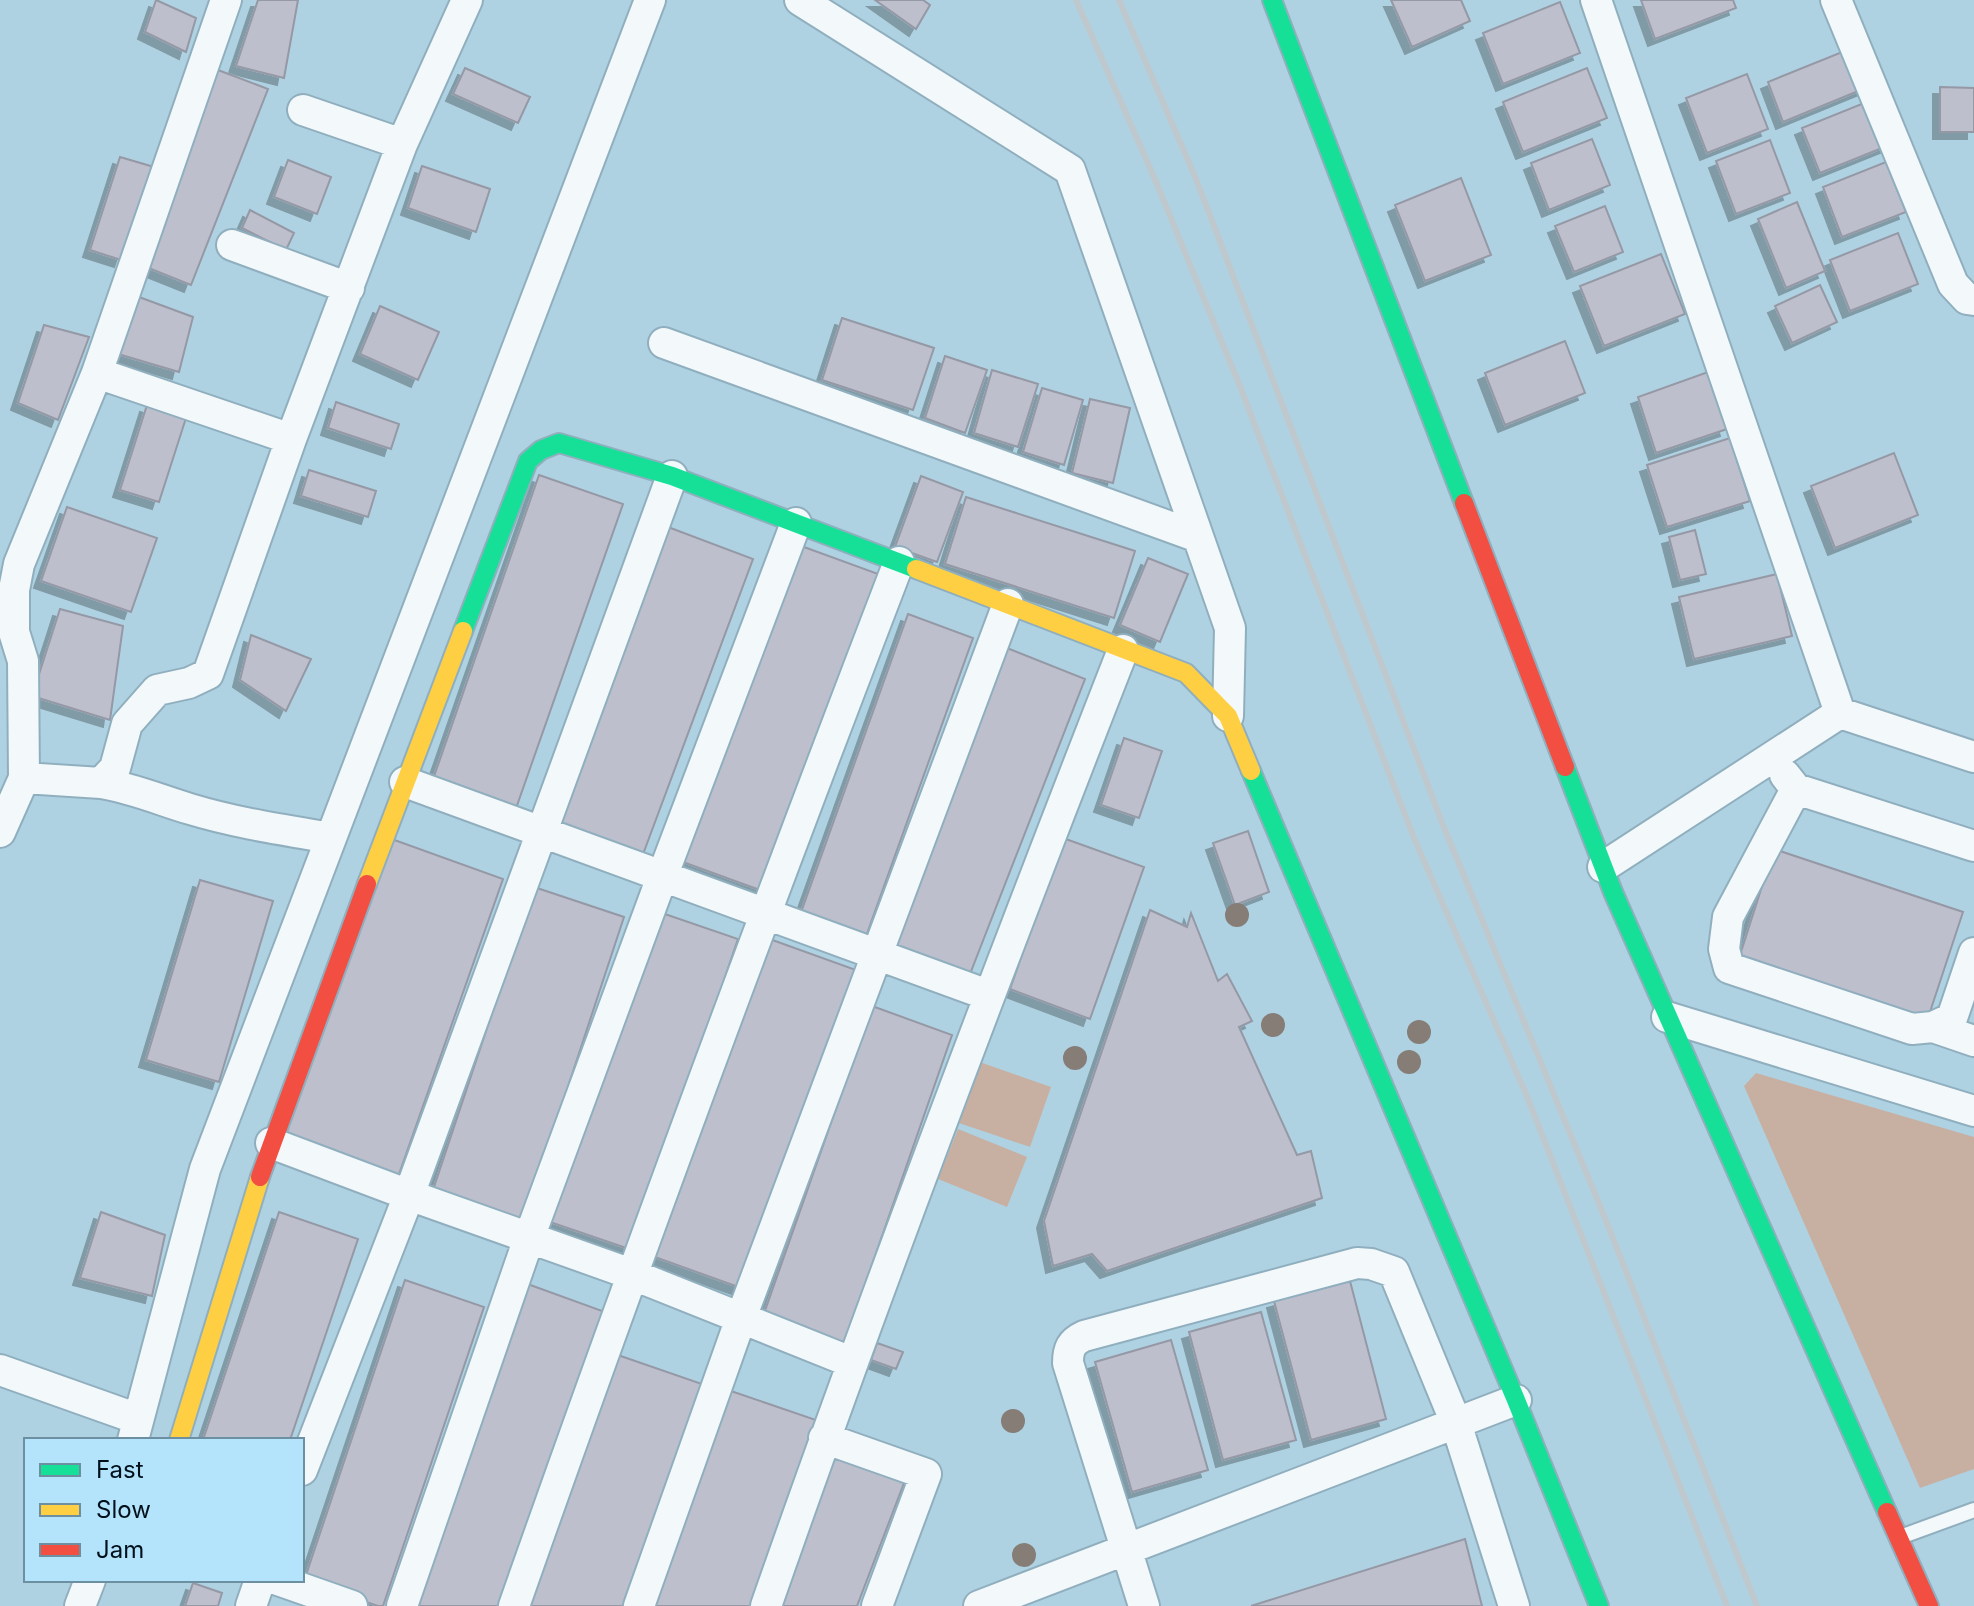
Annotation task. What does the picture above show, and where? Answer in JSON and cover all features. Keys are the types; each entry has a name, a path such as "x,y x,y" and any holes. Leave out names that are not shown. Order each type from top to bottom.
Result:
{"street":[{"path":"0,832 24,778 23,661 14,632 14,590 19,564 97,373 226,0"},
{"path":"0,1370 136,1430 205,1169 650,0"},
{"path":"800,0 1070,170 1230,628 1228,716"},
{"path":"1272,0 1603,867 1929,1606"},
{"path":"1596,0 1840,713"},
{"path":"1836,0 1953,284 1967,299 1974,300"},
{"path":"101,783 115,768 127,724 157,690 189,683 208,674 291,439 402,144 463,1"},
{"path":"303,110 402,144"},
{"path":"232,245 349,288"},
{"path":"664,343 1198,537"},
{"path":"97,373 291,439"},
{"path":"180,1438 271,1143 405,782 528,461 541,450 559,443 672,476 1186,673 1228,716 1516,1400 1599,1606"},
{"path":"304,1465 409,1195 672,476"},
{"path":"402,1606 529,1238 796,523"},
{"path":"514,1606 631,1274 764,913 899,562"},
{"path":"639,1606 741,1318 1008,604"},
{"path":"766,1606 851,1362 988,995 1123,650"},
{"path":"1603,867 1840,713"},
{"path":"1840,713 1974,757"},
{"path":"1772,757 1796,789 1974,846"},
{"path":"24,778 133,788 190,809 331,838"},
{"path":"405,782 988,995"},
{"path":"1796,789 1728,917 1724,949 1729,968 1912,1029 1933,1027 1952,1018 1974,953"},
{"path":"1667,1017 1974,1111"},
{"path":"1933,1027 1974,1041"},
{"path":"271,1143 631,1274 851,1362"},
{"path":"1144,1606 1068,1363 1068,1350 1075,1340 1084,1336 1357,1263 1394,1272 1456,1423 1514,1606"},
{"path":"979,1606 1516,1400"},
{"path":"824,1438 926,1474 877,1606"},
{"path":"80,1606 89,1582"},
{"path":"251,1606 259,1582"},
{"path":"284,1582 352,1606"}],"lane":[{"path":"1899,1537 1974,1510"}],"shaded area":[{"path":"974,1060 1051,1087 1030,1147 953,1121"},
{"path":"1756,1073 1974,1137 1974,1469 1920,1488 1744,1086"},
{"path":"958,1129 1027,1157 1007,1207 938,1179"}],"building":[{"path":"156,0 196,18 186,52 145,32"},
{"path":"258,0 298,0 284,78 236,66"},
{"path":"875,0 923,0 930,5 916,29"},
{"path":"1391,0 1461,0 1470,21 1412,47"},
{"path":"1641,0 1733,0 1736,8 1655,39"},
{"path":"1560,2 1580,53 1503,84 1483,33"},
{"path":"1852,48 1868,87 1783,122 1768,82"},
{"path":"465,68 530,97 518,123 453,94"},
{"path":"1587,68 1607,118 1523,152 1503,102"},
{"path":"218,70 268,89 191,285 141,265"},
{"path":"1747,74 1768,129 1707,153 1686,98"},
{"path":"1940,87 1974,88 1974,132 1940,132"},
{"path":"1869,101 1887,146 1820,173 1802,128"},
{"path":"1592,139 1610,185 1549,210 1531,163"},
{"path":"1770,140 1790,193 1736,214 1716,161"},
{"path":"120,157 154,167 121,260 90,250"},
{"path":"288,160 331,177 317,214 274,197"},
{"path":"1886,162 1906,212 1842,237 1823,187"},
{"path":"422,166 490,189 476,232 408,208"},
{"path":"1461,178 1491,255 1425,281 1395,205"},
{"path":"1797,202 1825,271 1786,288 1758,219"},
{"path":"1605,206 1623,252 1574,272 1555,226"},
{"path":"250,210 294,233 286,250 242,228"},
{"path":"1898,233 1918,284 1850,311 1830,260"},
{"path":"1661,254 1685,314 1604,346 1580,286"},
{"path":"1820,285 1837,322 1792,343 1775,306"},
{"path":"139,297 193,317 179,372 118,354"},
{"path":"380,306 439,332 418,380 360,354"},
{"path":"842,318 934,348 913,410 822,380"},
{"path":"44,325 89,337 58,420 18,403"},
{"path":"1565,341 1585,393 1505,425 1485,373"},
{"path":"945,356 987,370 965,433 925,418"},
{"path":"992,370 1038,384 1018,447 974,433"},
{"path":"1708,372 1727,429 1656,453 1638,397"},
{"path":"1042,388 1083,400 1064,465 1023,452"},
{"path":"1090,399 1130,408 1113,483 1072,473"},
{"path":"336,402 399,424 391,449 328,428"},
{"path":"147,405 186,418 159,502 120,490"},
{"path":"1730,438 1750,501 1667,527 1647,465"},
{"path":"1894,453 1918,515 1835,548 1811,486"},
{"path":"309,470 376,491 368,517 301,496"},
{"path":"539,475 623,504 514,814 431,785"},
{"path":"921,476 963,492 937,562 895,547"},
{"path":"966,497 1135,551 1114,618 945,564"},
{"path":"67,507 157,538 131,612 41,581"},
{"path":"660,524 753,559 639,865 546,830"},
{"path":"1695,530 1706,574 1680,580 1669,537"},
{"path":"793,543 881,575 768,893 680,861"},
{"path":"1148,558 1188,574 1160,642 1120,625"},
{"path":"1777,574 1792,636 1694,659 1679,597"},
{"path":"60,609 123,626 110,720 32,696"},
{"path":"908,614 973,638 864,942 799,918"},
{"path":"251,635 311,659 286,711 240,680"},
{"path":"1007,648 1085,679 970,974 892,943"},
{"path":"1124,738 1162,751 1139,818 1101,805"},
{"path":"1248,831 1269,892 1235,905 1213,843"},
{"path":"386,837 503,879 398,1177 280,1135"},
{"path":"1063,838 1144,867 1090,1019 1010,989"},
{"path":"1774,849 1963,912 1928,1018 1740,955"},
{"path":"200,880 273,901 219,1082 146,1060"},
{"path":"534,887 624,917 523,1223 432,1193"},
{"path":"1150,910 1187,927 1191,913 1218,981 1227,974 1252,1021 1239,1027 1297,1155 1311,1151 1322,1198 1107,1271 1092,1254 1053,1266 1044,1221"},
{"path":"656,911 738,939 632,1250 550,1222"},
{"path":"764,937 856,970 744,1289 652,1256"},
{"path":"872,1006 952,1035 841,1354 760,1325"},
{"path":"101,1212 165,1235 152,1296 80,1278"},
{"path":"279,1212 358,1239 291,1438 204,1438"},
{"path":"405,1280 484,1307 383,1606 378,1606 304,1581"},
{"path":"1350,1281 1386,1419 1311,1440 1274,1301"},
{"path":"522,1282 605,1312 501,1606 421,1606 409,1602"},
{"path":"1261,1312 1296,1440 1223,1460 1189,1332"},
{"path":"1171,1340 1208,1470 1132,1492 1095,1362"},
{"path":"877,1343 903,1352 896,1369 871,1360"},
{"path":"612,1353 702,1384 624,1606 524,1606"},
{"path":"725,1389 816,1420 753,1606 652,1606"},
{"path":"830,1452 904,1483 857,1606 775,1606"},
{"path":"1465,1539 1482,1606 1251,1606"},
{"path":"193,1583 222,1593 218,1606 185,1606"}],"railway":[{"path":"1076,0 1154,177 1239,384 1414,838 1526,1094 1727,1606"},
{"path":"1119,0 1196,179 1443,825 1609,1228 1757,1606"}],"traffic: fast":[{"path":"1272,0 1464,503"},
{"path":"463,631 528,461 541,450 559,443 672,476 916,569"},
{"path":"1565,767 1613,892 1887,1512"},
{"path":"1251,771 1516,1400 1599,1606"}],"traffic: slow":[{"path":"916,569 1186,673 1228,716 1251,771"},
{"path":"367,884 463,631"},
{"path":"180,1438 260,1177"}],"traffic: jam":[{"path":"1464,503 1565,767"},
{"path":"260,1177 367,884"},
{"path":"1887,1512 1929,1606"}]}
